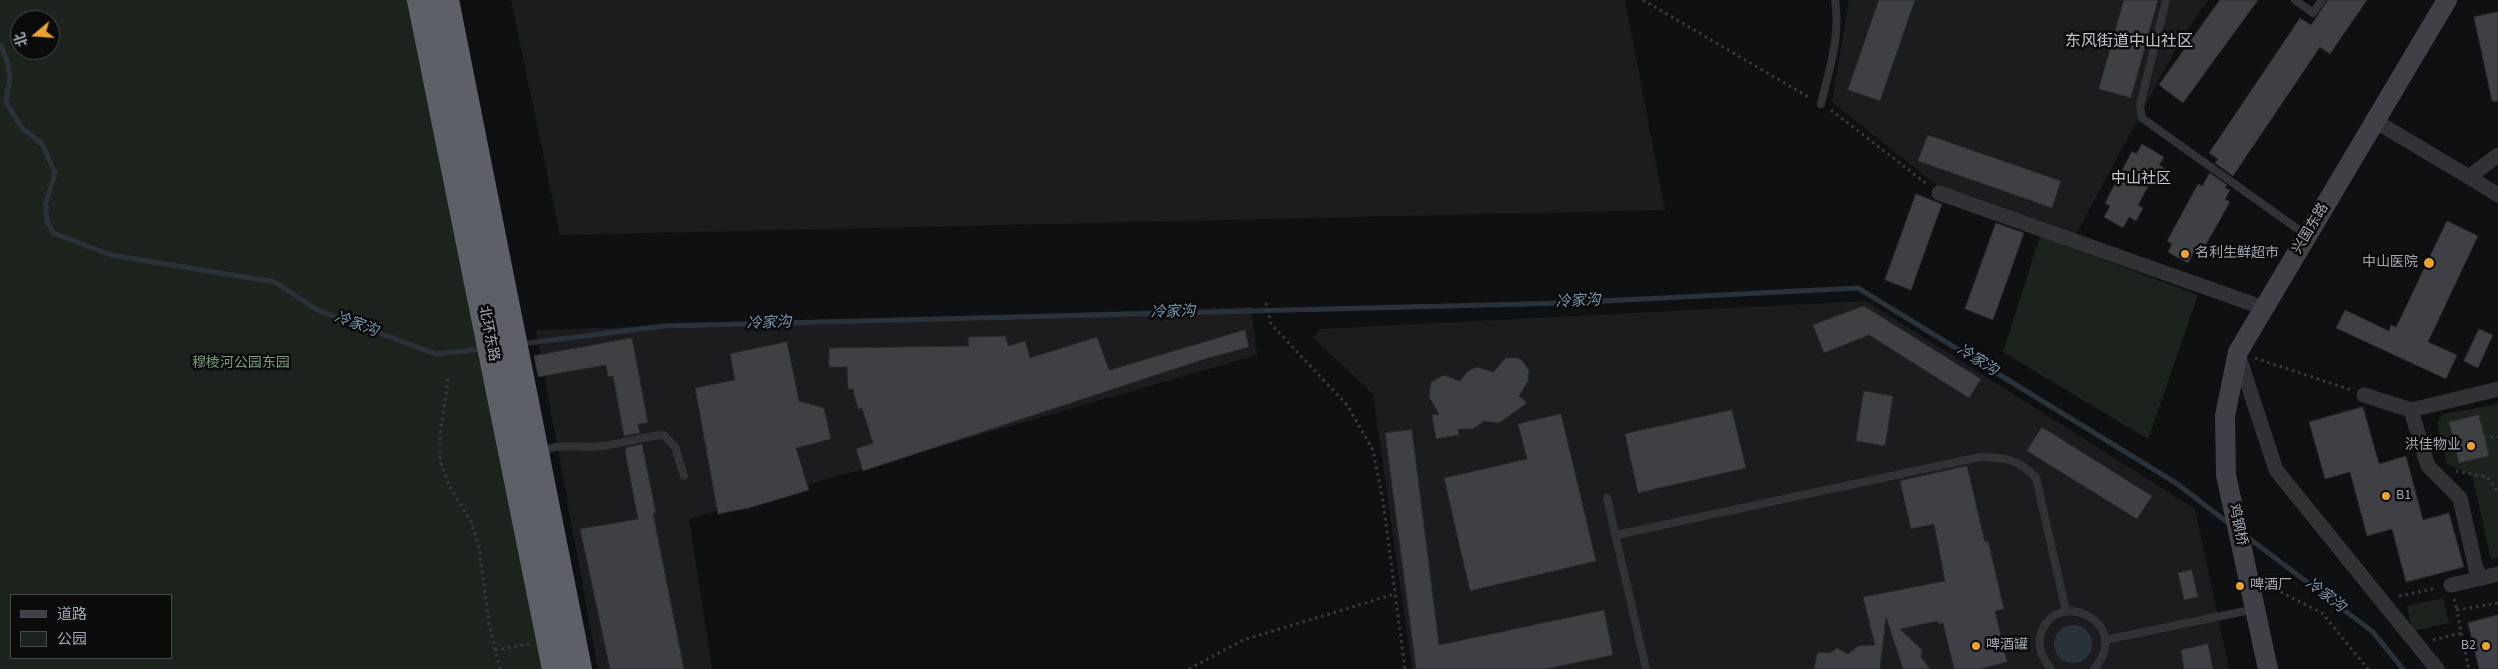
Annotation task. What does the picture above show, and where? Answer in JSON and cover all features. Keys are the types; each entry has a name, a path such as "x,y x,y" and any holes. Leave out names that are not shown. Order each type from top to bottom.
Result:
{"highway":[{"name":"北环东路","path":"420,0 555,669"},
{"name":"北环东路","path":"446,0 579,669"}],"street":[{"name":"兴国东路","path":"2226,475 2225,416 2238,352 2447,0"},
{"path":"2375,121 2498,194"},
{"path":"2469,178 2498,155"},
{"path":"1939,193 2264,308"},
{"path":"2238,352 2276,470 2437,669"},
{"path":"2364,395 2411,410 2498,389"},
{"path":"2411,410 2428,465 2460,498 2476,569 2482,578"},
{"name":"鸡钢桥","path":"2226,475 2247,575"},
{"path":"2451,585 2498,574"},
{"path":"2247,575 2268,669"}],"lane":[{"path":"1821,104 1835,44 1838,15 1835,0"},
{"path":"2166,0 2140,105 2142,118 2307,236"},
{"path":"2295,0 2314,13 2322,0"},
{"path":"537,455 548,448 569,446 601,447 645,436 664,435 674,447 684,476"},
{"path":"1616,535 1980,457 2006,458 2026,467 2036,478 2066,611"},
{"path":"1608,498 1646,669"},
{"path":"2105,640 2255,609"},
{"path":"2051,669 2040,652 2042,631 2052,618 2066,611 2088,614 2096,621 2105,640 2101,662 2094,669"}],"path":[{"path":"1643,0 1836,113 1939,193"},
{"path":"1266,303 1271,324 1347,405 1373,450 1383,501 1405,669"},
{"path":"2238,352 2364,395"},
{"path":"448,379 440,436 440,461 450,487 471,522 480,548 489,624 500,669"},
{"path":"2484,437 2498,436"},
{"path":"2428,465 2487,477 2498,492"},
{"path":"2247,575 2322,613 2368,669"},
{"path":"2380,600 2451,585 2470,669"},
{"path":"1189,669 1243,640 1395,594"},
{"path":"2457,610 2498,602"},
{"path":"2416,644 2461,634"},
{"path":"495,650 550,641"}],"shaded area":[{"path":"511,0 1625,0 1665,210 560,235"},
{"path":"1849,0 2208,0 2180,41 2075,236 1940,188 1832,102"},
{"path":"1866,301 2195,509 2229,669 1412,669 1373,394 1313,338 1320,329"},
{"path":"1251,307 1257,355 689,519 712,669 598,669 536,330"},
{"path":"2073,625 2086,631 2092,644 2086,657 2073,663 2060,657 2054,644 2060,631"}],"green space":[{"name":"穆棱河公园东园","path":"0,0 414,0 549,669 0,669"},
{"path":"2040,236 2198,295 2148,439 2003,352"},
{"path":"2498,404 2498,558 2491,559 2472,475 2447,464 2437,423 2443,414"},
{"path":"2443,598 2449,623 2412,631 2407,606"}],"building":[{"path":"1879,0 1915,0 1880,101 1848,90"},
{"path":"2124,0 2158,0 2131,98 2099,89"},
{"path":"2220,0 2258,0 2183,103 2159,85"},
{"path":"2328,0 2367,0 2330,54 2320,47 2233,176 2215,163 2218,159 2209,153 2300,18 2311,25"},
{"path":"2498,12 2498,101 2492,101 2474,17"},
{"path":"1928,135 2061,181 2052,208 1918,161"},
{"path":"2142,144 2164,157 2159,165 2166,169 2158,185 2151,181 2138,205 2143,208 2136,221 2129,217 2123,228 2104,217 2110,206 2105,203 2132,151 2136,154"},
{"path":"2210,173 2227,185 2225,188 2230,190 2225,199 2230,202 2200,255 2194,252 2188,263 2168,252 2172,244 2167,241 2198,184 2202,186"},
{"path":"1916,194 1942,204 1911,290 1885,280"},
{"path":"2447,221 2478,236 2428,342 2457,355 2446,379 2336,328 2345,310 2389,331 2391,325 2396,327"},
{"path":"1996,223 2024,233 1993,320 1965,309"},
{"path":"1864,306 1981,379 1969,398 1869,335 1824,353 1813,325"},
{"path":"2479,329 2493,335 2478,368 2464,361"},
{"path":"1245,330 1249,347 1208,358 863,471 856,449 873,443 862,408 858,409 853,389 848,389 847,367 829,367 829,348 969,346 968,337 1006,336 1008,346 1025,341 1030,358 1097,337 1109,370"},
{"path":"632,338 648,423 638,424 640,433 624,436 613,376 608,377 606,365 538,377 534,356"},
{"path":"787,342 799,401 824,408 831,439 796,448 809,490 749,508 718,514 695,388 735,380 730,354"},
{"path":"1506,358 1522,360 1529,370 1528,381 1519,396 1527,403 1499,423 1484,421 1473,429 1458,429 1459,435 1436,439 1432,415 1439,414 1429,397 1431,382 1444,375 1460,381 1468,371 1477,367 1493,372"},
{"path":"1864,391 1893,396 1885,446 1856,441"},
{"name":"B1","path":"2363,407 2379,464 2406,456 2423,520 2449,513 2464,567 2406,582 2392,529 2367,536 2350,472 2325,479 2309,422"},
{"path":"1732,410 1746,468 1638,493 1625,434"},
{"path":"1561,414 1596,561 1470,591 1444,478 1527,459 1518,424"},
{"name":"洪佳物业","path":"2479,415 2489,456 2459,463 2449,422"},
{"path":"2042,427 2152,496 2137,519 2027,451"},
{"path":"1412,430 1439,645 1604,610 1613,655 1546,669 1416,669 1385,433"},
{"path":"642,444 656,513 653,513 684,669 610,669 580,529 638,519 625,451 626,448"},
{"path":"1967,466 1985,542 1988,541 2004,609 1995,611 2007,662 1979,669 1954,669 1943,623 1938,624 1938,621 1900,629 1922,650 1921,657 1930,669 1903,669 1886,617 1880,669 1814,669 1817,654 1821,652 1830,653 1837,648 1848,654 1858,646 1875,645 1863,597 1945,581 1934,524 1911,529 1900,481"},
{"path":"2192,570 2198,597 2184,600 2178,573"},
{"name":"B2","path":"2498,615 2498,669 2479,669 2468,623"},
{"path":"2208,644 2213,669 2184,669 2181,650"}],"waterway":[{"name":"冷家沟","path":"1,45 8,64 10,78 6,102 21,127 42,144 55,173 45,206 48,223 53,233 111,255 275,282 317,310 436,354 483,349"},
{"name":"冷家沟","path":"521,344 663,326 1564,303 1858,288 2176,483 2231,525"},
{"name":"冷家沟","path":"2246,536 2373,632 2403,669"}],"place":[{"name":"名利生鲜超市","path":"2185,254"},
{"name":"中山医院","path":"2429,263"},
{"name":"洪佳物业","path":"2471,446"},
{"name":"B1","path":"2386,496"},
{"name":"啤酒厂","path":"2240,586"},
{"name":"啤酒罐","path":"1976,646"},
{"name":"B2","path":"2486,646"}],"district":[{"name":"东风街道中山社区","path":"2129,42"},
{"name":"中山社区","path":"2141,180"}]}
